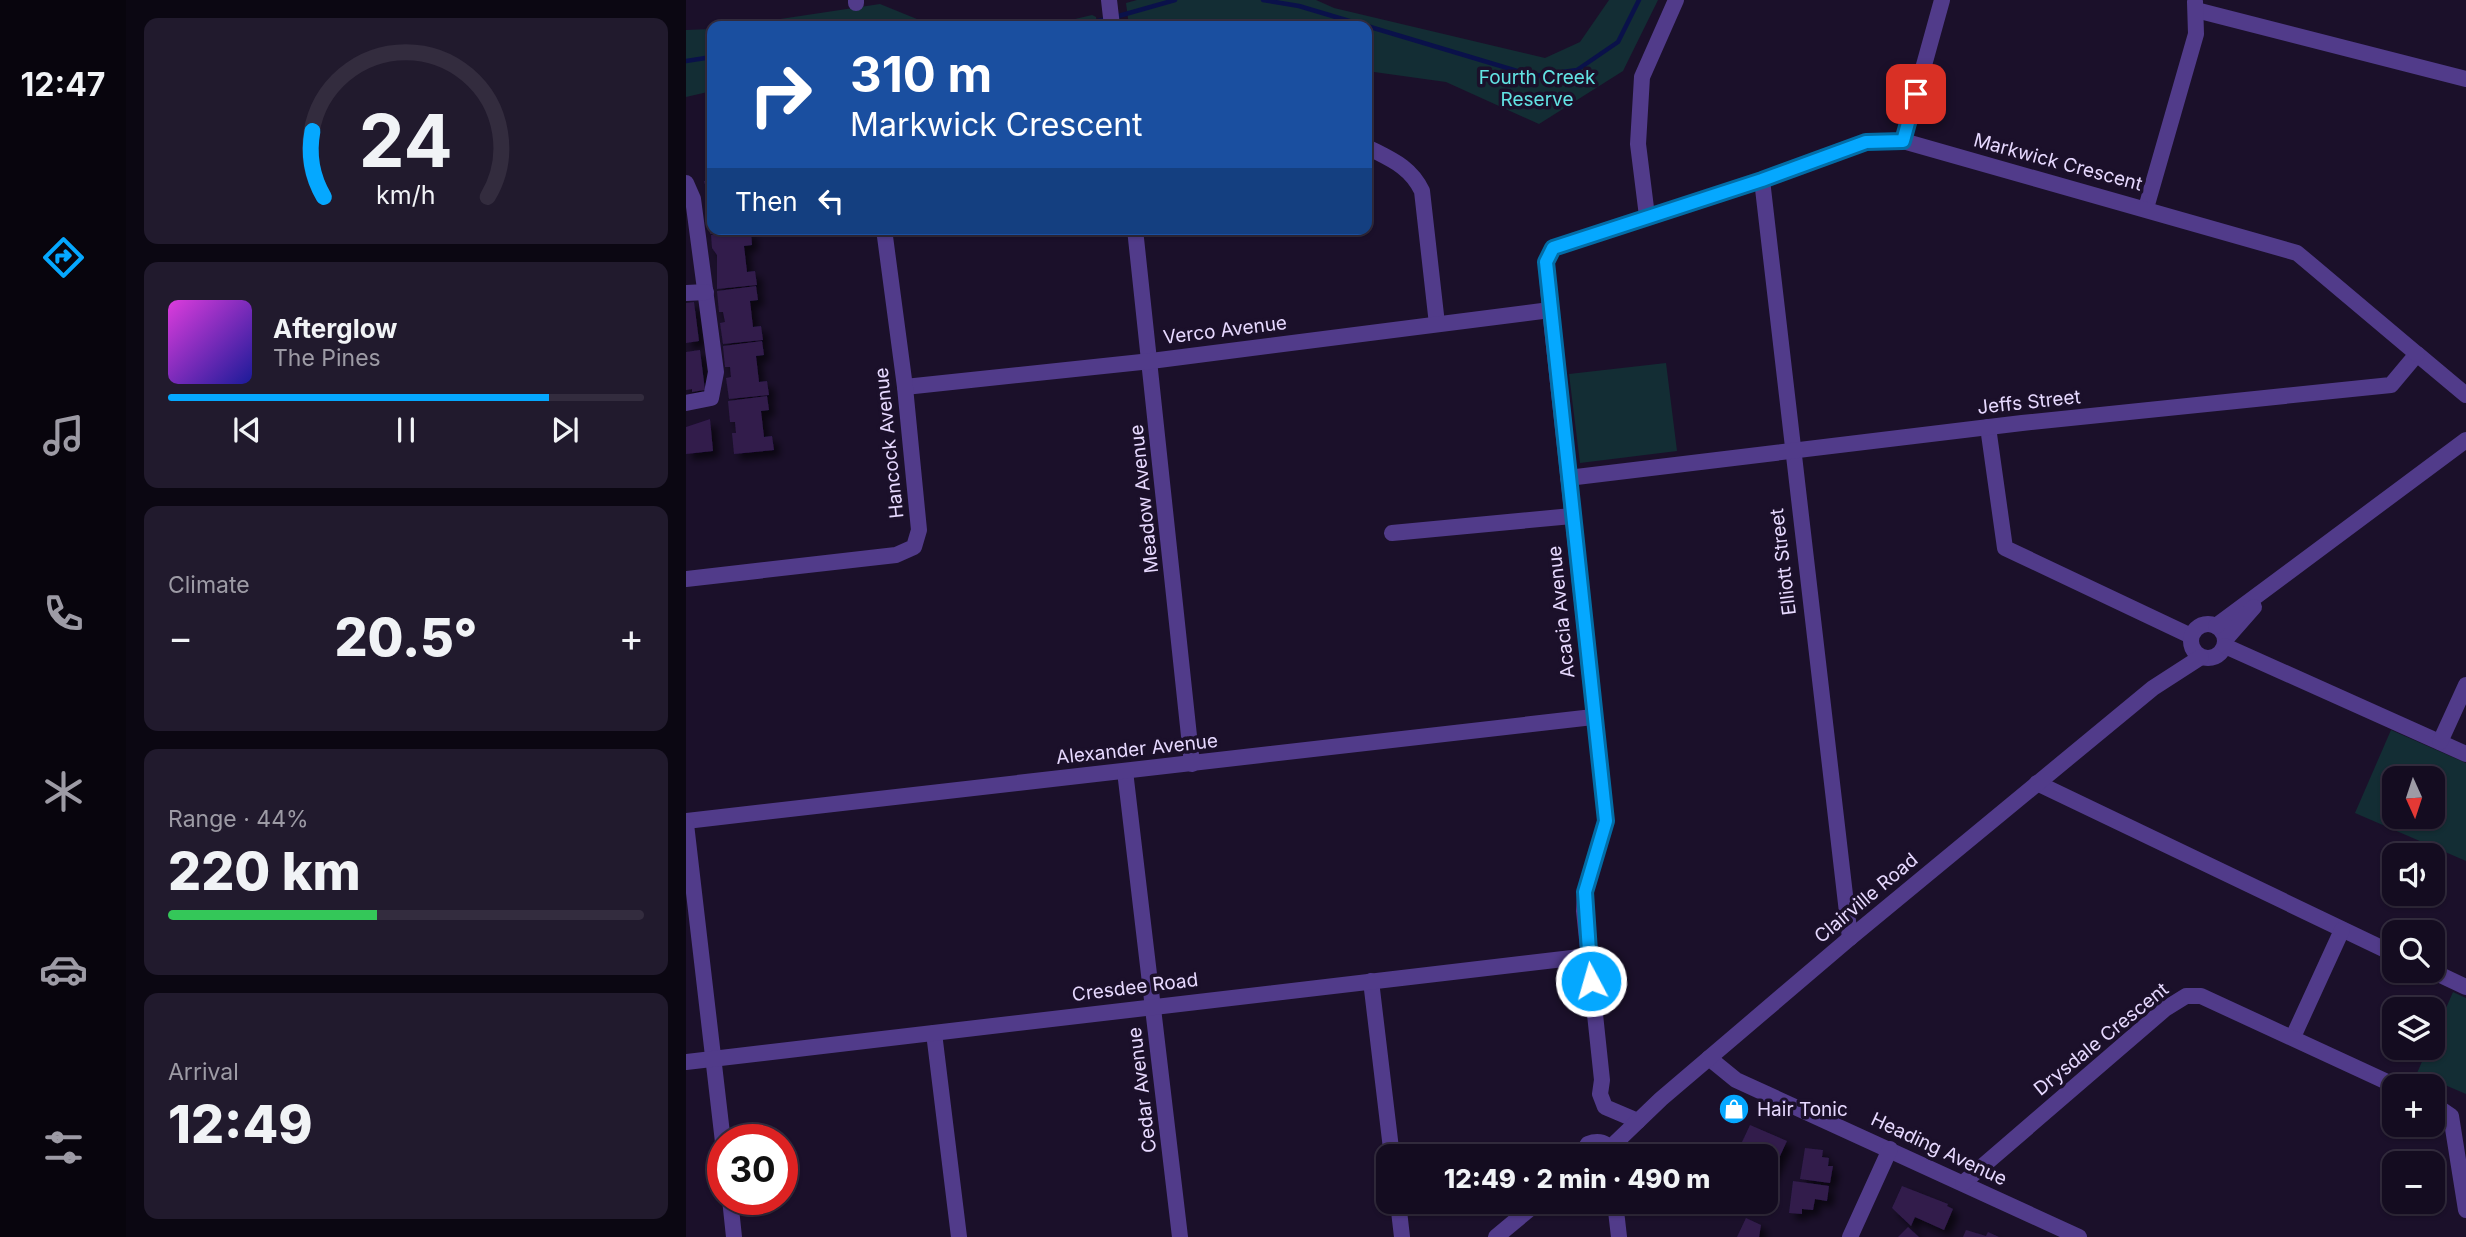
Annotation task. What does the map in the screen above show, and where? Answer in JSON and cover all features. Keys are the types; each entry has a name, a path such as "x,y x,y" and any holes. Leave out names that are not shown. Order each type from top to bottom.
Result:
{"street":[{"path":"1647,216 1638,144 1642,77 1676,0"},
{"path":"1903,141 1942,0"},
{"path":"1109,3 1111,21"},
{"path":"2146,208 2196,34 2195,5 2466,79"},
{"name":"Markwick Crescent","path":"1546,262 1553,248 1647,216 1762,180 1866,142 1903,141 2297,253 2417,354"},
{"path":"1372,149 1402,164 1415,177 1422,191 1437,324"},
{"name":"Elliott Street","path":"1762,180 1791,452 1850,938"},
{"path":"686,183 693,198 716,372 715,390 711,398 686,403"},
{"name":"Hancock Avenue","path":"686,579 897,555 914,547 919,530 905,387 885,235"},
{"name":"Meadow Avenue","path":"1136,235 1192,764"},
{"name":"Acacia Avenue","path":"1546,262 1606,821 1585,892 1602,1080 1601,1099 1605,1107 1638,1121"},
{"path":"686,293 706,292"},
{"name":"Verco Avenue","path":"905,387 1151,361 1550,310"},
{"path":"2417,354 2466,395"},
{"name":"Jeffs Street","path":"1568,478 1988,427 2391,385 2417,354"},
{"path":"1988,427 2005,548 2191,639 2201,657 2212,658 2269,589"},
{"path":"2191,639 2199,626 2216,626 2466,440"},
{"path":"1392,533 1572,516"},
{"path":"2216,626 2225,643 2466,754"},
{"name":"Clairville Road","path":"2153,688 2191,639"},
{"name":"Clairville Road","path":"1619,1144 1638,1121 1850,938 2153,688 2201,657"},
{"path":"2440,742 2466,685"},
{"name":"Alexander Avenue","path":"686,822 1593,717"},
{"name":"Cedar Avenue","path":"1125,771 1180,1237"},
{"path":"2037,783 2382,948"},
{"path":"686,822 721,1124"},
{"path":"2293,1037 2342,930"},
{"name":"Cresdee Road","path":"686,1062 1153,1005 1589,956"},
{"path":"2445,977 2466,987"},
{"path":"1371,981 1390,1144"},
{"name":"Drysdale Crescent","path":"1963,1183 2175,1000 2201,996 2382,1079"},
{"path":"934,1033 959,1237"},
{"name":"Heading Avenue","path":"1710,1058 1736,1080 2079,1237"},
{"path":"2445,1112 2451,1116 2466,1210"},
{"path":"1850,1237 1890,1149"},
{"path":"1399,1214 1402,1237"},
{"path":"1496,1237 1524,1214"},
{"path":"1616,1214 1619,1237"},
{"path":"732,1215 734,1237"}],"green space":[{"name":"Fourth Creek Reserve","path":"1137,0 1316,0 1334,8 1545,58 1580,42 1609,0 1658,0 1623,71 1539,124 1446,82 1372,72 1372,21 1128,21 1126,3"},
{"path":"880,4 922,21 766,21"},
{"path":"1092,15 1096,21 1067,21"},
{"path":"707,29 707,92 686,97 686,30"},
{"path":"1666,363 1677,451 1580,463 1569,374"},
{"path":"2391,730 2466,763 2466,861 2445,852 2445,843 2424,843 2394,830 2445,830 2445,766 2382,766 2382,825 2355,813"},
{"path":"2453,992 2466,998 2466,1094 2445,1085 2445,1074 2417,1073 2423,1060 2445,1060 2445,1010"}],"building":[{"path":"711,235 751,235 752,245 744,246 747,272 755,271 757,285 717,289 717,255 712,248"},
{"path":"756,286 758,300 750,301 753,327 761,326 763,340 723,344 720,323 725,322 723,312 719,312 717,291"},
{"path":"694,302 699,341 686,343 686,303"},
{"path":"762,341 764,355 756,356 759,382 767,381 769,395 729,399 726,378 731,377 730,367 725,367 723,346"},
{"path":"700,350 705,390 692,392 692,389 686,390 686,352"},
{"path":"767,396 769,410 761,411 764,437 772,436 774,450 734,454 732,433 736,433 735,422 730,422 728,401"},
{"path":"710,419 713,451 686,454 686,427"},
{"path":"1750,1125 1787,1141 1778,1160 1778,1144 1741,1144"},
{"path":"1805,1148 1823,1150 1822,1157 1829,1158 1828,1166 1833,1166 1830,1183 1800,1179"},
{"path":"1793,1181 1829,1186 1827,1201 1815,1199 1813,1210 1802,1209 1802,1214 1789,1213"},
{"path":"1902,1186 1948,1204 1947,1206 1953,1209 1944,1230 1915,1217 1911,1226 1892,1208"},
{"path":"1746,1218 1761,1225 1759,1237 1737,1237"},
{"path":"1908,1227 1919,1237 1898,1237"},
{"path":"1966,1230 1986,1236 1988,1232 1999,1237 1963,1237"}],"waterway":[{"path":"1115,17 1175,0"},
{"path":"1263,0 1299,6 1349,21"},
{"path":"1372,27 1534,76 1577,70 1618,42 1639,0"},
{"path":"1099,21 1106,19"},
{"path":"686,61 707,58"}],"place":[{"name":"Hair Tonic","path":"1734,1109"}],"route":[{"path":"1591,981 1584,911 1585,892 1605,833 1606,821 1546,262 1553,248 1623,224 1762,180 1866,142 1903,141 1916,94"}]}
